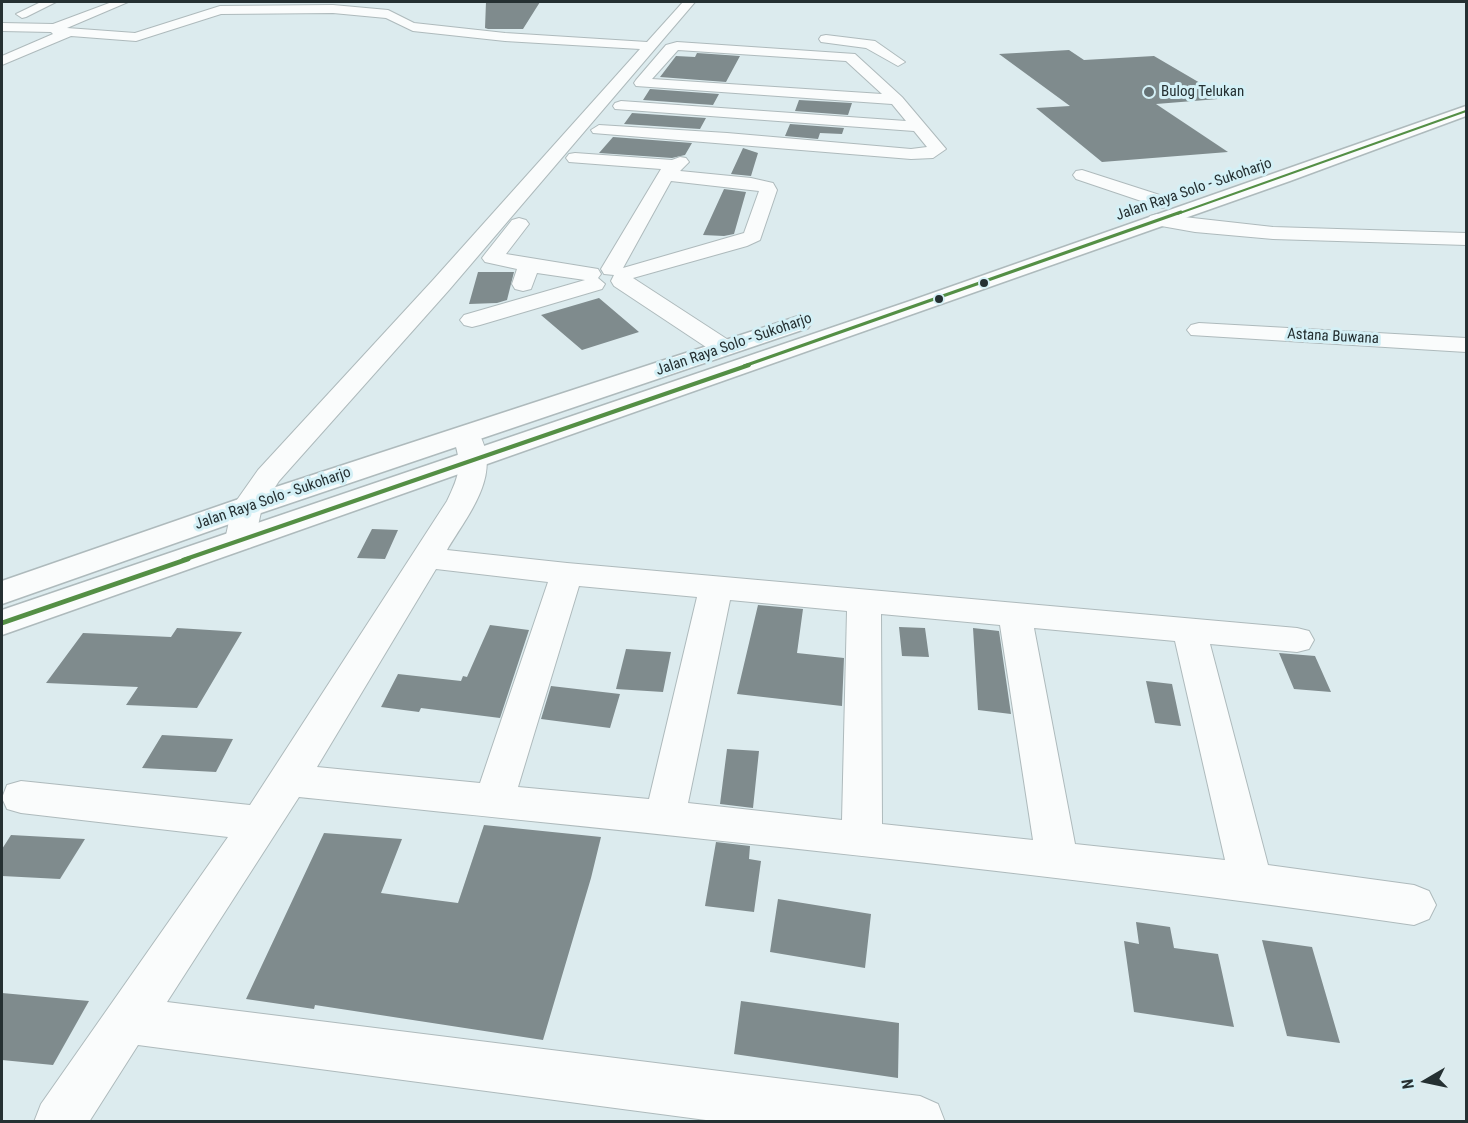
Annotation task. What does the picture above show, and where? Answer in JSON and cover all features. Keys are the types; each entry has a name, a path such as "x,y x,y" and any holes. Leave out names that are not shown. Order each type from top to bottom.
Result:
{"main road":[{"name":"Jalan Raya Solo - Sukoharjo","path":"2,593 247,507 471,448 1162,210 1269,164 1467,99"},
{"name":"Jalan Raya Solo - Sukoharjo","path":"2,623 240,540 724,348 1162,210 1296,173 1467,111"},
{"path":"1269,164 1296,173"}],"street":[{"path":"50,2 17,14 84,16"},
{"path":"2,61 84,16 122,2"},
{"path":"2,27 136,37 240,2"},
{"path":"240,540 247,507 268,476 296,442 656,49 689,2"},
{"path":"220,10 352,10 388,14 413,27 505,38 656,49 677,46 846,56 897,100 937,149 934,152 911,154 728,138 599,130"},
{"path":"656,49 749,37"},
{"path":"807,39 870,44 898,63"},
{"path":"656,49 681,65"},
{"path":"656,49 641,83 574,158 492,256 494,260 607,278 724,348"},
{"path":"607,278 669,170 728,138 773,51"},
{"path":"851,76 873,78"},
{"path":"641,83 757,81 897,100"},
{"path":"621,106 920,127"},
{"path":"472,320 607,278 750,238 755,232 768,190 766,187 751,183 574,158"},
{"path":"1082,175 1162,210 1188,225 1270,232 1467,239"},
{"path":"517,305 529,265"},
{"path":"607,278 696,358"},
{"name":"Astana Buwana","path":"1199,330 1467,345"},
{"path":"58,1122 289,780 462,501 475,471 471,448"},
{"path":"427,558 567,574 1297,640"},
{"path":"494,800 567,574"},
{"path":"665,818 716,587"},
{"path":"862,840 864,601"},
{"path":"1016,614 1057,861"},
{"path":"1189,630 1251,882"},
{"path":"289,780 665,818 1251,882 1414,906"},
{"path":"21,797 260,823"},
{"path":"126,1020 920,1122"}],"building":[{"path":"486,2 540,2 523,29 488,29 485,28"},
{"path":"1069,50 1084,60 1154,56 1224,97 1156,104 1228,152 1102,162 1036,108 1070,106 999,54"},
{"path":"697,53 740,56 726,82 660,77 676,56 695,57"},
{"path":"650,89 719,94 713,105 643,100"},
{"path":"799,100 852,103 848,115 795,111"},
{"path":"632,113 706,118 700,129 624,124"},
{"path":"790,124 844,128 842,134 820,133 818,139 785,136"},
{"path":"613,137 692,143 685,155 672,158 599,153"},
{"path":"743,148 758,153 751,176 731,174"},
{"path":"724,189 746,192 734,234 703,235"},
{"path":"478,272 514,272 507,300 497,303 469,304"},
{"path":"599,298 639,332 582,350 541,315"},
{"path":"372,529 398,530 385,559 357,558"},
{"path":"758,605 803,609 797,653 844,658 842,706 737,694"},
{"path":"490,625 529,630 500,718 421,708 419,712 381,707 398,674 461,681 463,676 467,677"},
{"path":"899,627 925,628 929,657 902,656"},
{"path":"177,628 242,632 197,708 126,705 138,687 46,683 83,633 171,637"},
{"path":"973,628 999,631 1011,714 978,710"},
{"path":"626,649 671,652 663,692 616,689"},
{"path":"1279,653 1315,656 1331,692 1294,689"},
{"path":"1146,681 1172,684 1181,726 1155,723"},
{"path":"551,686 620,694 610,728 541,719"},
{"path":"162,735 233,739 216,772 142,768"},
{"path":"727,749 759,751 753,808 720,804"},
{"path":"484,825 601,837 543,1040 315,1005 314,1009 246,999 324,833 402,839 381,893 458,903"},
{"path":"11,835 85,839 60,879 2,876 2,849"},
{"path":"716,842 750,846 749,859 761,861 754,912 705,906"},
{"path":"778,899 871,914 865,968 770,952"},
{"path":"1136,922 1170,927 1174,948 1218,954 1234,1027 1134,1012 1124,941 1139,944"},
{"path":"1262,940 1312,947 1340,1043 1287,1036"},
{"path":"2,993 89,1001 53,1065 2,1060"},
{"path":"741,1001 899,1023 898,1078 734,1054"}],"transit line":[{"path":"2,623 918,306 1466,111"}],"place":[{"name":"Bulog Telukan","path":"1149,92"}]}
